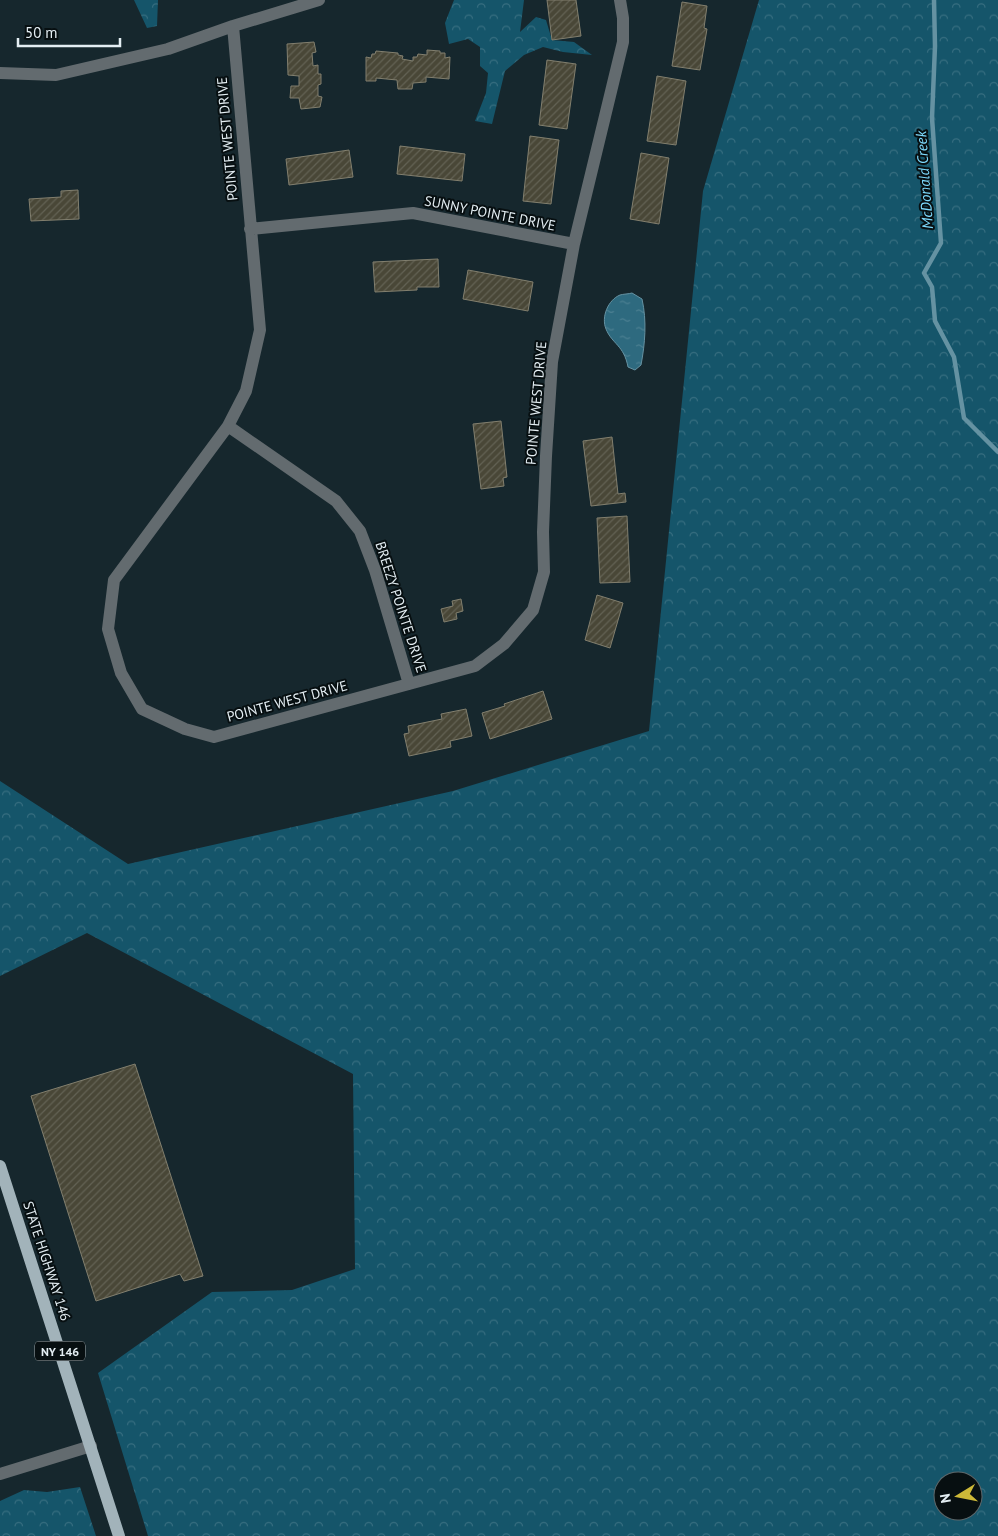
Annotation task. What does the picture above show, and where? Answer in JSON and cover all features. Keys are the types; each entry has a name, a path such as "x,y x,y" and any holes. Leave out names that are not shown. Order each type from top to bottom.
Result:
{"main road":[{"name":"STATE HIGHWAY 146","path":"0,1166 119,1536"}],"street":[{"path":"0,73 56,75 168,49 233,26 319,0"},
{"name":"POINTE WEST DRIVE","path":"233,26 260,330 246,391 228,426 114,580 108,629 120,673 142,709 185,729 214,737 475,666 504,644 533,610 544,572 544,484 552,362 574,244 623,42 623,18 620,0"},
{"name":"SUNNY POINTE DRIVE","path":"250,230 413,213 574,244"},
{"name":"BREEZY POINTE DRIVE","path":"228,426 336,501 360,532 375,570 409,684"},
{"path":"0,1474 91,1446"}],"green space":[{"path":"134,0 158,0 157,26 147,28"},
{"path":"454,0 524,0 520,32 536,17 546,20 552,40 574,42 592,55 563,52 543,47 524,55 505,71 492,124 475,121 486,93 488,73 480,66 480,47 468,39 449,44 445,23"},
{"path":"759,0 998,0 998,1536 148,1536 98,1373 212,1292 292,1290 355,1269 353,1074 87,933 0,976 0,781 128,864 453,791 649,731 703,191"},
{"path":"80,1487 96,1536 0,1536 0,1501 24,1490 47,1492"}],"water":[{"path":"632,293 642,299 645,324 641,365 635,370 628,367 624,354 606,329 604,319 609,305 616,297"}],"building":[{"path":"547,0 576,0 581,36 552,40"},
{"path":"682,2 707,6 704,28 707,29 700,70 672,66"},
{"path":"314,42 316,52 312,53 313,66 318,65 318,74 321,74 318,96 322,97 320,107 301,109 299,98 290,98 291,86 299,86 299,76 288,75 287,44"},
{"path":"427,50 440,51 440,53 445,53 445,58 450,57 449,79 426,77 426,82 413,83 412,89 398,89 397,80 376,78 376,81 366,81 366,57 371,58 372,54 375,54 376,51 398,53 398,55 403,56 402,59 413,61 413,57 417,57 418,54 427,55"},
{"path":"547,60 576,64 567,129 539,125"},
{"path":"657,76 686,81 676,145 647,141"},
{"path":"530,136 559,140 551,204 523,201"},
{"path":"400,146 465,154 462,181 397,174"},
{"path":"349,150 353,177 289,185 286,159"},
{"path":"641,153 669,158 659,224 630,219"},
{"path":"78,190 79,219 31,221 29,199 61,197 61,191"},
{"path":"438,259 439,287 417,287 417,290 375,292 373,262"},
{"path":"468,270 533,282 528,311 463,299"},
{"path":"501,421 507,477 503,478 504,486 481,489 473,424"},
{"path":"612,437 618,494 625,493 626,502 591,506 583,441"},
{"path":"627,516 630,582 600,583 597,518"},
{"path":"597,595 623,603 610,648 585,640"},
{"path":"461,599 463,611 456,613 457,619 444,622 441,609 453,606 452,601"},
{"path":"543,691 552,719 490,739 482,713"},
{"path":"466,709 472,736 450,741 451,747 409,756 404,734 409,733 408,726 442,719 441,714"},
{"path":"135,1064 203,1276 184,1281 180,1274 96,1301 31,1096"}],"waterway":[{"name":"McDonald Creek","path":"934,0 935,46 932,118 941,243 924,273 932,287 935,321 954,357 964,418 998,452"}]}
